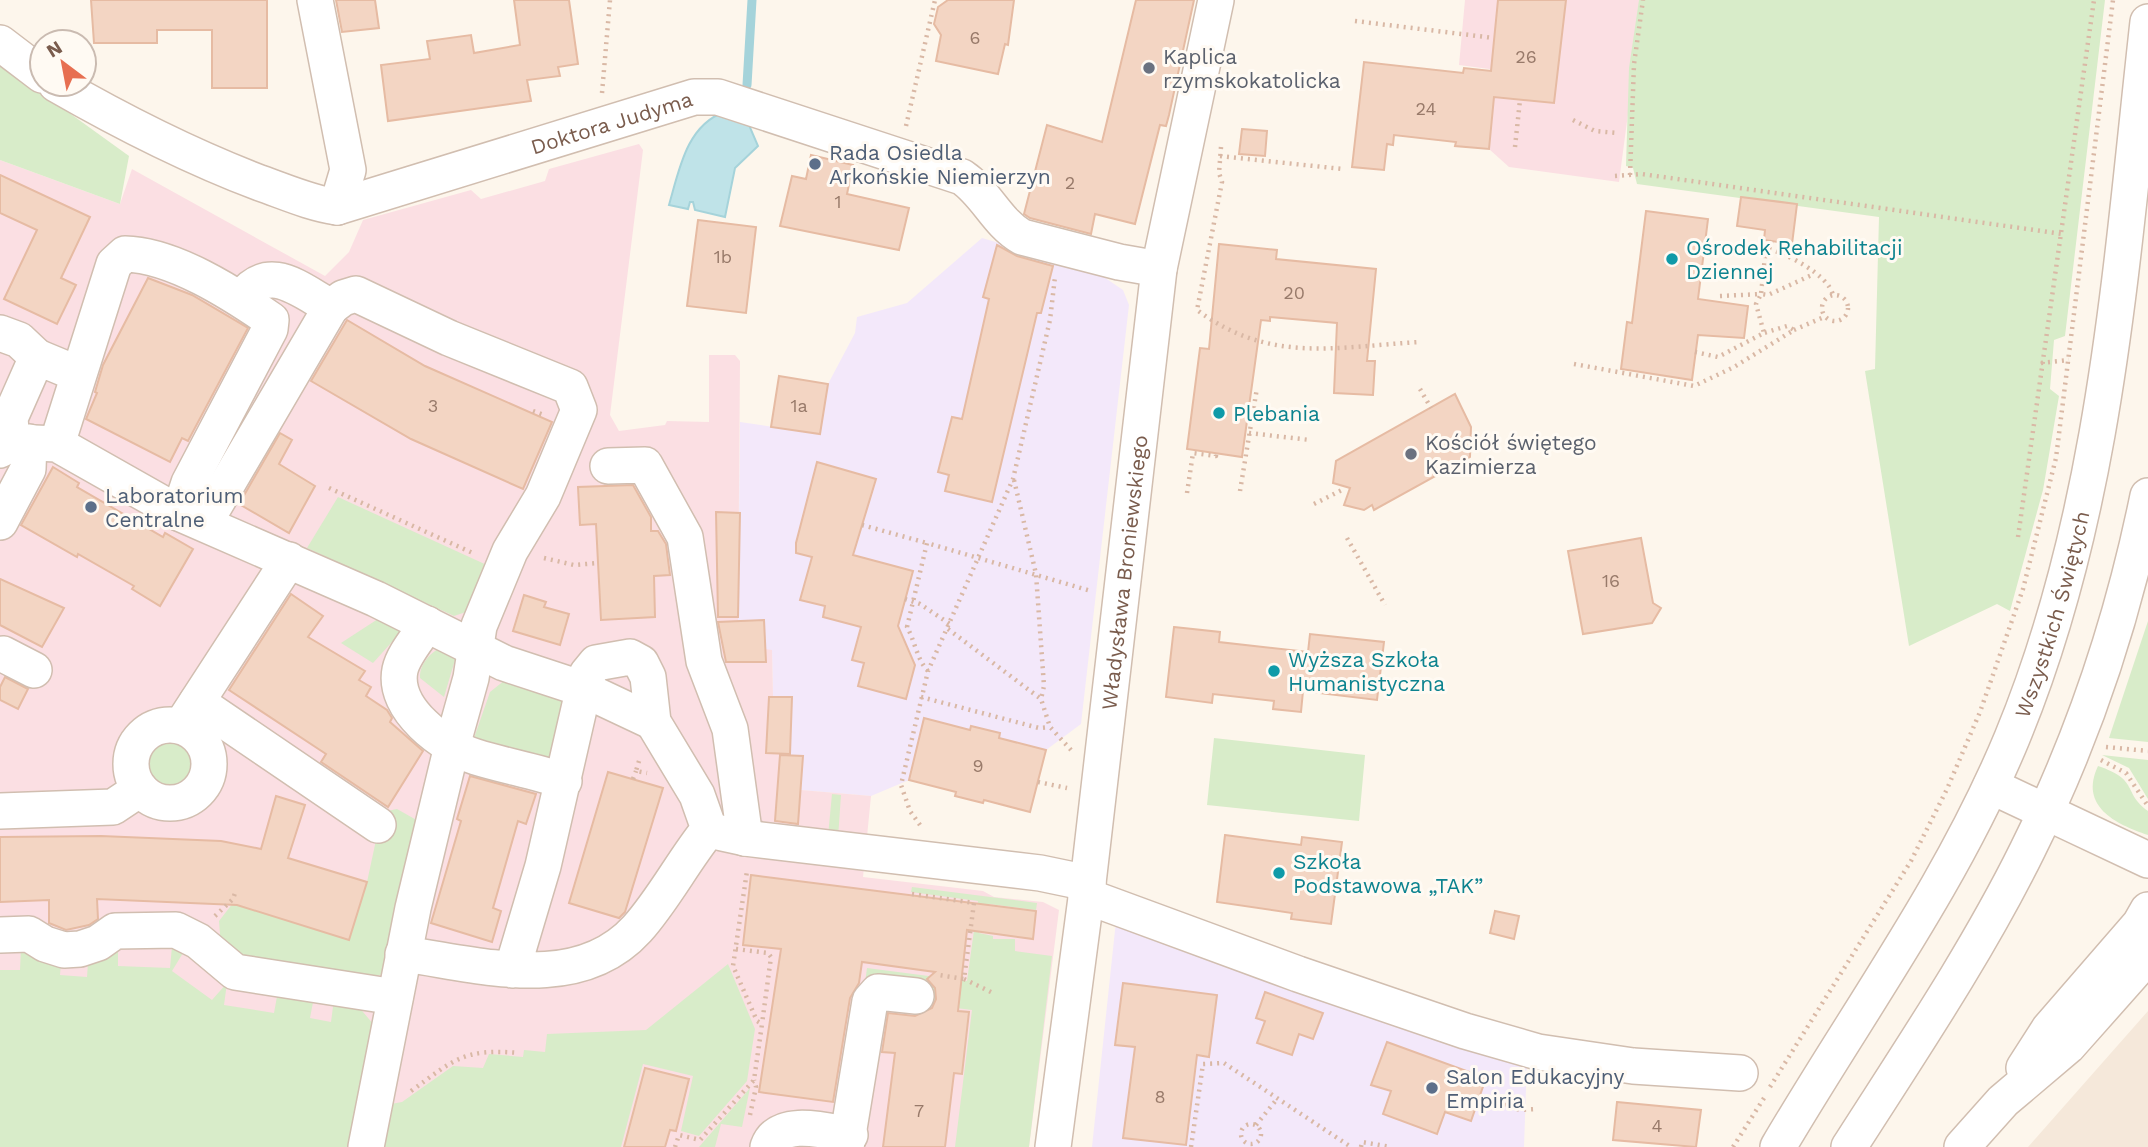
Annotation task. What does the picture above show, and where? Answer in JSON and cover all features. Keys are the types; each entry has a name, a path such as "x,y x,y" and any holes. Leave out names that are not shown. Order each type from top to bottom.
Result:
{"street":[{"path":"316,0 348,170 337,207"},
{"name":"Władysława Broniewskiego","path":"1053,1147 1087,890 1158,269 1216,0"},
{"name":"Wszystkich Świętych","path":"1763,1142 1909,939 1943,881 1991,786 2040,663 2083,510 2102,407 2148,22"},
{"path":"0,43 28,64"},
{"name":"Doktora Judyma","path":"83,98 141,130 227,171 316,204 337,207 601,128 694,97 718,97 962,177 977,187 1012,231 1022,237 1119,262 1158,269"},
{"path":"25,444 78,374 114,264 125,254 143,254 164,261 241,299 271,320 270,329 189,483 192,517"},
{"path":"241,299 252,284 266,279 282,281 331,307"},
{"path":"192,517 331,307 344,298 356,295 369,299 449,338 570,387 577,399 579,410 543,496 496,581 479,625 477,650 403,954 366,1147"},
{"path":"0,333 19,341 37,357 78,374"},
{"path":"0,522 28,469 25,444 10,418 37,357"},
{"path":"25,444 289,560 504,663 583,689 653,722"},
{"path":"608,466 645,465 685,537 704,661 730,729 746,853"},
{"path":"1849,1147 1960,973 2046,812 2099,679 2132,566 2148,496"},
{"path":"189,714 191,731 205,747 209,770 205,782 197,792 174,803 162,802 140,789 131,766 138,742 157,727 189,714 289,560"},
{"path":"427,624 400,668 402,692 416,716 452,746 474,757 564,781"},
{"path":"1,654 34,670"},
{"path":"512,970 543,866 587,674 596,663 630,657 641,663 648,677 653,722 697,795 709,830 746,853 1040,873 1298,974 1465,1031 1538,1052 1633,1066 1740,1073"},
{"path":"189,714 378,825"},
{"path":"1991,786 2148,860"},
{"path":"0,811 113,807 140,789"},
{"path":"403,954 512,970 564,968 619,945 638,927 685,858 709,830"},
{"path":"2003,1101 2049,1030 2140,924 2148,910"},
{"path":"0,935 29,934 45,944 64,950 80,949 98,943 115,931 176,930 198,941 235,972 395,997"},
{"path":"1962,1147 2003,1101 2068,1046 2148,956"},
{"path":"768,1147 783,1132 797,1128 848,1141 873,995 878,992 916,996"}],"path":[{"path":"601,128 610,0"},
{"path":"897,157 935,0"},
{"path":"1630,175 1634,64 1643,0"},
{"path":"2018,537 2094,0"},
{"path":"1733,1147 1869,933 1911,861 1970,734 2023,589 2056,458 2113,0"},
{"path":"1355,21 1494,38"},
{"path":"1515,147 1520,100"},
{"path":"1573,120 1595,131 1617,133"},
{"path":"1222,134 1222,182 1197,310 1225,331 1292,349 1319,351 1419,342"},
{"path":"1220,156 1342,169"},
{"path":"1615,176 1642,174 2062,234"},
{"path":"1764,333 1756,304 1761,294 1766,248 1772,241"},
{"path":"1766,248 1786,254 1831,288 1833,295"},
{"path":"926,830 913,818 901,785 921,697 928,671 1013,479 1050,320 1056,272"},
{"path":"1720,296 1768,295 1814,274"},
{"path":"1574,364 1694,386 1734,367 1794,330 1824,317 1840,321 1847,313 1843,298 1833,295 1823,300 1824,317"},
{"path":"1695,352 1718,357 1764,333 1787,326 1794,330"},
{"path":"2041,363 2069,360 2080,362"},
{"path":"1240,491 1257,388"},
{"path":"1420,389 1431,408"},
{"path":"1249,433 1310,440"},
{"path":"1187,493 1193,453 1216,456 1216,453"},
{"path":"1462,462 1473,475"},
{"path":"1013,479 1036,574 1044,686 1041,699 1050,727 1075,755"},
{"path":"329,488 480,556"},
{"path":"1314,504 1342,490"},
{"path":"862,525 1096,593"},
{"path":"1347,538 1385,605"},
{"path":"928,543 907,627 916,642 922,665 928,671"},
{"path":"905,599 913,601 949,626 1041,699"},
{"path":"921,697 1039,727 1050,727"},
{"path":"2105,747 2148,751"},
{"path":"2100,760 2126,773 2148,806"},
{"path":"633,779 636,771"},
{"path":"1038,782 1066,788"},
{"path":"746,853 733,965 757,1021 762,1024"},
{"path":"666,1143 676,1146 679,1135 700,1140 754,1080 771,957 768,953 736,949"},
{"path":"964,979 995,994"},
{"path":"409,1092 467,1054 488,1050 519,1053"},
{"path":"1191,1147 1203,1064 1224,1063 1351,1147"},
{"path":"1484,1098 1520,1110 1536,1109"},
{"path":"1256,1125 1277,1099"},
{"path":"1763,1142 1769,1103"},
{"path":"1256,1125 1261,1133 1257,1142 1244,1142 1242,1128 1256,1125"},
{"path":"1361,1147 1362,1142 1391,1147"}],"shaded area":[{"path":"1465,0 1643,0 1619,182 1509,167 1489,149 1497,70 1459,65"},
{"path":"639,144 643,150 610,415 619,431 665,425 667,421 709,422 709,355 735,355 740,361 738,621 764,620 765,649 772,650 773,696 792,697 789,755 803,756 801,790 871,796 863,877 983,891 994,897 1043,902 1059,910 1029,1147 0,1147 0,160 120,204 132,169 325,276 349,252 363,220 471,190 481,199 545,181 549,169"},
{"path":"982,238 1095,271 1123,290 1129,305 1081,724 1046,750 999,738 1000,733 971,726 970,730 925,718 909,780 871,796 801,790 789,756 791,697 773,697 772,650 765,650 763,620 738,621 740,422 820,434 828,384 855,333 857,317 907,303"},
{"path":"1116,921 1527,1059 1524,1147 1092,1147"},
{"path":"2148,1011 2148,1147 2028,1147"}],"green space":[{"path":"1639,0 2105,0 2065,336 2054,340 2050,389 2059,396 2043,490 2010,611 1997,604 1909,646 1865,371 1875,369 1879,217 1637,184 1633,168 1626,166 1629,68"},
{"path":"0,63 28,83 28,98 49,98 129,156 120,204 0,160"},
{"path":"338,497 489,566 466,612 454,616 307,548"},
{"path":"381,617 400,628 400,633 373,663 341,643"},
{"path":"2148,621 2148,742 2109,738"},
{"path":"440,648 454,654 455,660 444,697 420,678 426,660"},
{"path":"505,680 565,701 549,763 474,738 490,692"},
{"path":"171,735 182,737 195,748 200,764 198,775 187,788 171,793 160,791 147,780 142,764 144,753 155,740"},
{"path":"1214,738 1365,755 1359,821 1207,805"},
{"path":"2102,755 2148,760 2148,799 2129,768"},
{"path":"2098,766 2120,776 2148,811 2148,835 2113,819 2097,803 2093,780"},
{"path":"832,794 841,795 838,838 828,836"},
{"path":"397,809 420,822 391,967 380,975 353,977 238,960 221,948 219,921 233,903 349,939 367,882 382,812"},
{"path":"912,887 1037,903 1036,910 989,904 988,912 981,912 979,933 993,936 993,939 1015,939 1015,951 1052,956 1029,1147 955,1147 972,1010 924,1004 865,983 867,968 967,981 978,901 911,892"},
{"path":"118,944 118,966 170,968 172,946 183,953 172,971 212,1000 227,983 224,1005 274,1013 278,991 314,997 310,1018 331,1022 334,999 358,1006 374,1025 354,1147 0,1147 0,970 20,970 21,947 61,963 60,975 87,977 88,963"},
{"path":"728,964 755,1029 747,1081 699,1136 681,1131 693,1076 643,1064 621,1147 384,1147 391,1104 402,1102 453,1066 483,1068 489,1054 523,1057 524,1050 545,1052 547,1034 646,1030"},
{"path":"750,1088 742,1127 721,1124 715,1147 699,1147"}],"water":[{"path":"724,112 746,118 758,146 735,168 725,217 695,210 693,202 690,202 688,209 669,205 681,164 693,139 711,119"}],"building":[{"path":"91,0 267,0 267,88 212,88 212,30 157,30 157,43 98,43 98,28 93,28"},
{"path":"336,0 375,0 379,28 342,32"},
{"path":"514,0 569,0 578,64 558,67 560,76 527,80 531,101 388,121 381,65 430,59 427,41 471,35 474,53 520,45"},
{"path":"948,0 1014,0 1008,45 1005,44 998,74 936,61 941,35 934,24 938,7"},
{"path":"1136,0 1194,0 1169,115 1166,126 1160,125 1135,224 1095,214 1091,234 1030,218 1024,214 1047,125 1102,142"},
{"path":"1498,0 1566,0 1554,103 1494,97 1489,149 1455,146 1456,142 1394,135 1393,145 1387,144 1384,170 1352,167 1364,62 1463,73 1464,68 1491,71"},
{"path":"1242,129 1267,131 1265,156 1239,154"},
{"path":"811,155 853,165 847,194 909,208 899,250 780,226 792,176 806,179"},
{"path":"0,175 90,217 61,278 76,285 57,324 4,299 37,230 0,213"},
{"path":"1741,197 1797,204 1792,244 1764,240 1765,230 1737,226"},
{"name":"Ośrodek Rehabilitacji Dziennej","path":"1646,211 1708,219 1698,299 1748,306 1744,338 1698,335 1692,380 1621,369 1627,322 1632,323"},
{"path":"698,220 756,227 746,313 687,306"},
{"path":"1219,244 1277,250 1276,259 1376,269 1367,361 1375,361 1373,395 1334,393 1337,323 1270,317 1270,321 1261,320 1242,457 1187,449 1200,348 1209,349"},
{"path":"997,245 1017,256 1053,266 1041,313 1037,313 992,502 945,491 949,475 938,472 952,417 962,419 989,299 983,297"},
{"path":"148,278 192,295 248,328 188,441 182,438 170,462 86,419 97,393 95,392 103,365"},
{"path":"347,320 425,366 552,422 523,489 411,439 311,381"},
{"path":"779,376 828,384 820,434 771,427"},
{"name":"Kościół świętego Kazimierza","path":"1455,394 1471,427 1470,457 1374,510 1372,505 1364,510 1344,505 1350,488 1333,483 1336,461"},
{"path":"280,433 292,440 279,464 315,486 289,533 239,504"},
{"path":"817,462 876,479 853,555 913,571 898,626 915,665 906,699 858,686 864,663 852,660 861,627 823,617 825,606 800,600 812,557 796,553 796,543"},
{"path":"53,467 79,483 77,487 163,537 165,533 193,549 160,606 132,589 134,586 21,525"},
{"path":"633,485 651,517 651,531 658,531 666,544 670,575 654,576 655,617 601,620 596,524 580,525 578,487"},
{"path":"716,512 740,513 738,617 718,617"},
{"path":"1641,538 1653,603 1661,608 1652,623 1583,634 1568,551"},
{"path":"0,579 64,608 42,647 0,625"},
{"path":"291,594 323,616 308,637 365,671 359,680 371,687 366,696 387,710 392,718 390,722 423,751 388,807 321,762 326,754 229,690"},
{"path":"524,595 546,602 544,607 569,614 560,645 513,631"},
{"path":"764,620 766,662 726,662 718,622"},
{"name":"Wyższa Szkoła Humanistyczna","path":"1174,627 1220,632 1219,642 1308,652 1310,634 1384,642 1377,700 1303,691 1301,712 1273,709 1274,701 1213,694 1212,703 1166,697"},
{"path":"5,677 28,689 18,709 0,700 0,687"},
{"path":"769,697 792,697 790,754 766,753"},
{"path":"924,718 970,730 971,726 1000,733 999,738 1046,750 1030,812 984,800 983,803 955,796 956,792 909,780"},
{"path":"780,755 803,756 798,824 775,821"},
{"path":"608,772 663,788 625,912 619,918 569,903"},
{"path":"470,776 536,794 526,824 518,821 493,908 501,911 492,942 431,923 461,821 457,819"},
{"path":"276,796 305,805 288,858 367,882 349,940 237,905 97,899 98,919 89,925 66,930 49,923 49,900 0,902 0,837 101,836 221,841 261,849"},
{"name":"Szkoła Podstawowa „TAK”","path":"1225,835 1301,845 1302,837 1342,842 1331,924 1291,919 1292,913 1217,902"},
{"path":"751,875 1036,911 1033,939 967,930 958,1011 969,1012 962,1074 954,1073 945,1147 883,1147 895,1053 882,1052 888,1013 915,1016 932,1008 936,999 935,988 927,979 935,972 862,962 859,983 850,998 833,1102 759,1092 781,949 743,945"},
{"path":"1495,911 1519,916 1514,939 1490,933"},
{"path":"1123,983 1217,995 1209,1057 1197,1055 1186,1145 1123,1138 1135,1047 1115,1045"},
{"path":"1265,992 1323,1013 1313,1039 1299,1034 1292,1055 1257,1043 1265,1021 1256,1018"},
{"name":"Salon Edukacyjny Empiria","path":"1387,1042 1486,1078 1471,1121 1445,1112 1437,1134 1383,1114 1391,1091 1371,1085"},
{"path":"645,1068 689,1079 676,1131 670,1130 665,1147 624,1147"},
{"path":"1617,1102 1701,1110 1696,1147 1613,1140"}],"waterway":[{"path":"747,85 752,0"}],"place":[{"name":"Kaplica rzymskokatolicka","path":"1149,68"},
{"name":"Rada Osiedla Arkońskie Niemierzyn","path":"815,164"},
{"name":"Ośrodek Rehabilitacji Dziennej","path":"1672,259"},
{"name":"Plebania","path":"1219,413"},
{"name":"Kościół świętego Kazimierza","path":"1411,454"},
{"name":"Laboratorium Centralne","path":"91,507"},
{"name":"Wyższa Szkoła Humanistyczna","path":"1274,671"},
{"name":"Szkoła Podstawowa „TAK”","path":"1279,873"},
{"name":"Salon Edukacyjny Empiria","path":"1432,1088"}]}
